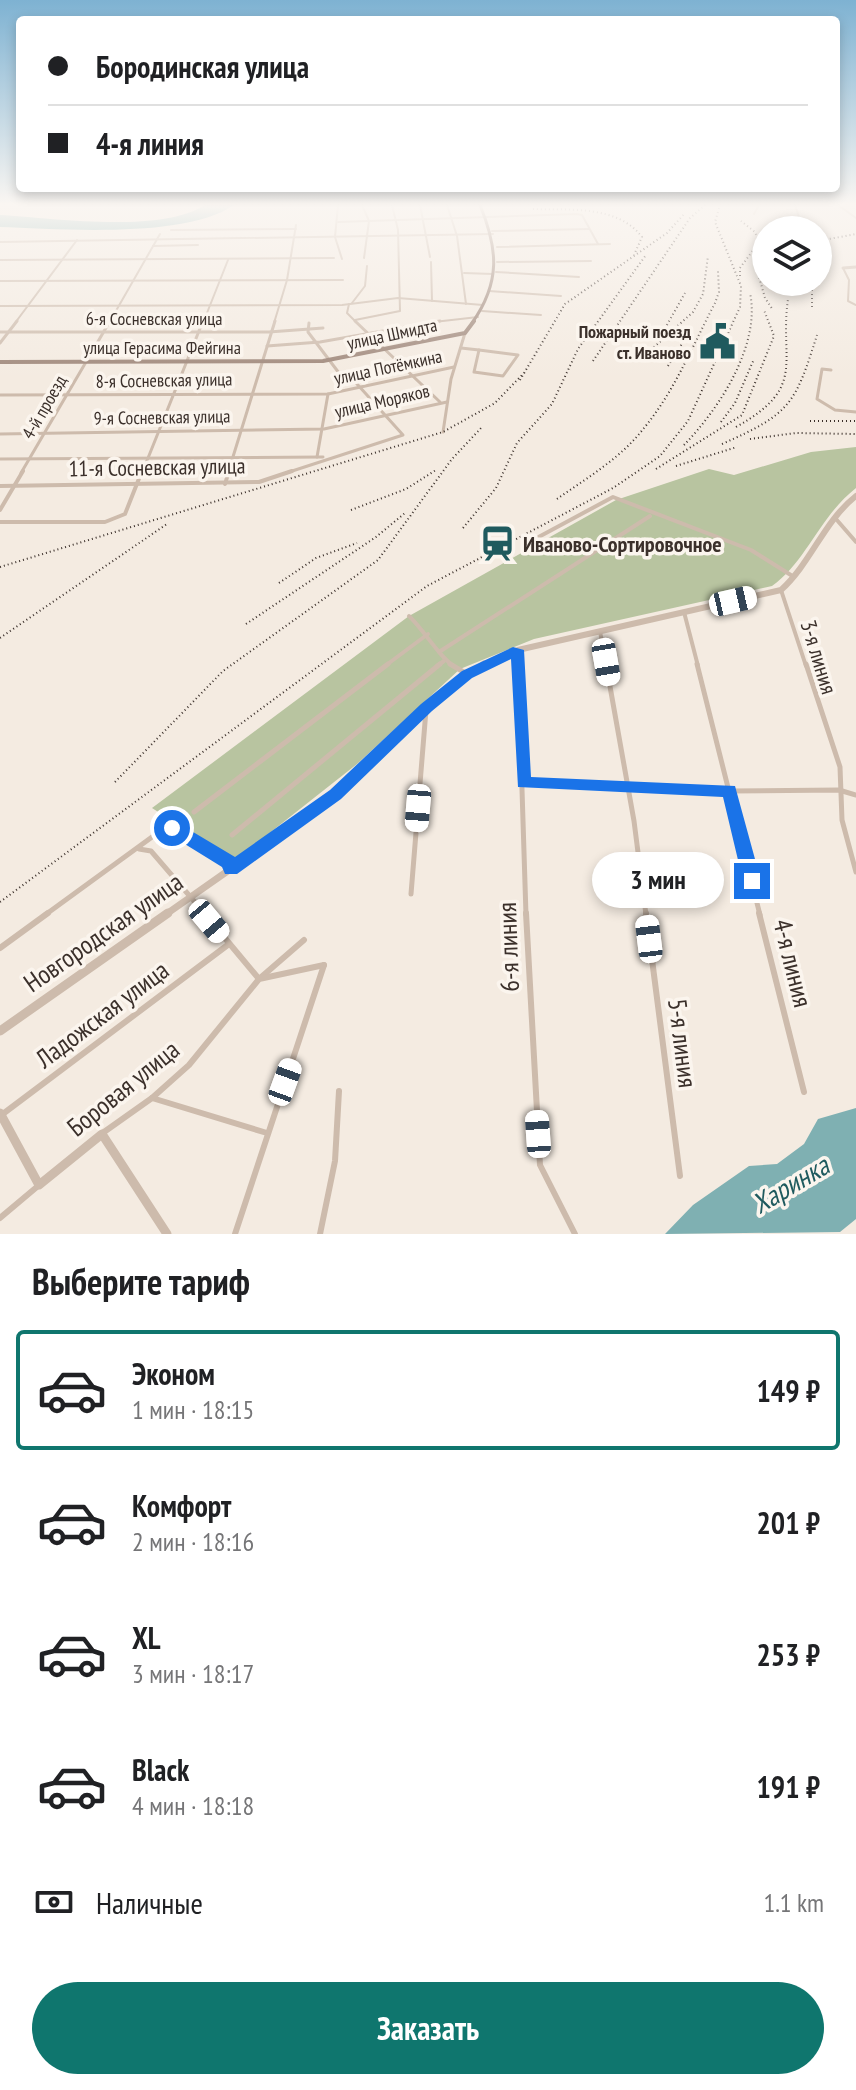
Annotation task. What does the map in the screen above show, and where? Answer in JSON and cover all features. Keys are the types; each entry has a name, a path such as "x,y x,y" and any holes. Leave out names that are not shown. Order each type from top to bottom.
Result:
{"main road":[{"path":"465,333 483,308 497,263"},
{"name":"улица Шмидта","path":"323,361 465,333"},
{"name":"улица Герасима Фейгина","path":"0,362 323,361"}],"street":[{"path":"0,343 61,263"},
{"name":"4-й проезд","path":"0,510 143,263"},
{"path":"0,522 105,522 125,514 227,263"},
{"path":"225,484 255,393 269,332 291,263"},
{"path":"355,320 400,311 397,263"},
{"path":"430,263 432,301"},
{"path":"462,263 466,304"},
{"path":"367,266 365,286 347,313 440,402"},
{"path":"856,267 843,268 849,280 848,301 856,305"},
{"path":"464,273 579,277"},
{"path":"0,281 343,280"},
{"path":"489,291 561,296"},
{"path":"0,306 279,305 398,298 541,315"},
{"path":"266,346 318,344 430,321 478,317"},
{"path":"309,323 308,332 339,373 348,374 388,417"},
{"name":"6-я Сосневская улица","path":"0,332 308,332 323,328"},
{"path":"443,432 454,367 465,333"},
{"path":"461,348 479,350 505,353 518,355 503,376 474,372 479,350"},
{"name":"улица Потёмкина","path":"328,394 454,367"},
{"path":"831,370 822,369 817,399 835,410 856,412"},
{"path":"317,457 328,394"},
{"name":"8-я Сосневская улица","path":"0,395 328,394"},
{"name":"улица Моряков","path":"324,429 447,402"},
{"name":"11-я Сосневская улица","path":"0,486 259,482 326,457 403,435 388,417"},
{"name":"9-я Сосневская улица","path":"0,434 324,429"},
{"path":"0,459 326,457"},
{"path":"781,590 796,578 836,519 856,496"},
{"path":"533,540 613,497 751,550 796,578"},
{"path":"439,652 650,516"},
{"path":"836,519 843,523 856,542"},
{"name":"Новгородская улица","path":"0,1031 336,795 427,707 467,674 518,650 781,590"},
{"name":"3-я линия","path":"781,590 840,767 839,790 846,847 856,872"},
{"name":"4-я линия","path":"684,612 804,1092"},
{"path":"409,616 428,634 444,661 467,674"},
{"name":"5-я линия","path":"600,631 628,785 680,1176"},
{"path":"194,812 428,634"},
{"name":"6-я линия","path":"518,650 528,976 540,1165 575,1234"},
{"path":"232,835 444,661"},
{"path":"411,894 427,707"},
{"path":"524,783 730,791 839,790 856,795"},
{"path":"0,948 139,849 158,832 172,828 229,862 231,869"},
{"path":"139,849 155,855 259,979 324,965 235,1234"},
{"name":"Боровая улица","path":"0,1218 102,1134 152,1098 202,1052 259,979 304,940"},
{"name":"Ладожская улица","path":"0,1115 229,944"},
{"path":"320,1234 335,1161 339,1091"},
{"path":"152,1098 267,1133"},
{"path":"0,1115 39,1185"},
{"path":"102,1134 167,1234"}],"green space":[{"path":"856,447 856,488 832,512 795,564 772,586 534,639 460,669 357,764 234,861 152,808 409,616 616,500 709,469 734,475 811,452"}],"water":[{"name":"Харинка","path":"856,1108 856,1219 840,1232 665,1234 693,1205 749,1166 777,1164 804,1144 818,1119"}],"railway":[{"path":"520,380 565,304 624,263"},
{"path":"463,528 496,488 517,443 552,404 578,349 641,263"},
{"path":"593,361 660,263"},
{"path":"642,358 693,312 703,294 707,263"},
{"path":"0,902 427,586 613,488 660,456 688,421 740,307 741,286 731,263"},
{"path":"740,276 744,263"},
{"path":"557,499 614,458 635,439 655,414 674,384 715,303 719,292 718,271"},
{"path":"659,339 685,293"},
{"path":"684,445 711,413 734,375 749,334 752,313 750,293"},
{"path":"764,296 773,310"},
{"path":"812,296 812,309"},
{"path":"736,427 759,413 782,386 786,372 788,299"},
{"path":"656,469 742,415 774,336 764,310"},
{"path":"668,366 690,331"},
{"path":"722,444 762,424 787,404 802,377 817,335"},
{"path":"721,422 735,403 754,359"},
{"path":"0,567 443,432 495,403 524,373"},
{"path":"810,421 856,421"},
{"path":"115,782 223,671 378,560 452,459 482,427"},
{"path":"750,439 796,433 856,434"},
{"path":"676,466 737,447"},
{"path":"351,510 406,489 436,470"},
{"path":"246,624 376,537 405,513"},
{"path":"0,638 167,524"},
{"path":"279,583 316,558 357,543"}],"place":[{"name":"Пожарный поезд ст. Иваново","path":"717,341"},
{"name":"Иваново-Сортировочное","path":"497,544"}],"route":[{"path":"172,828 229,862 231,869 336,795 427,707 467,674 518,650 524,783 730,791 752,881"}]}
